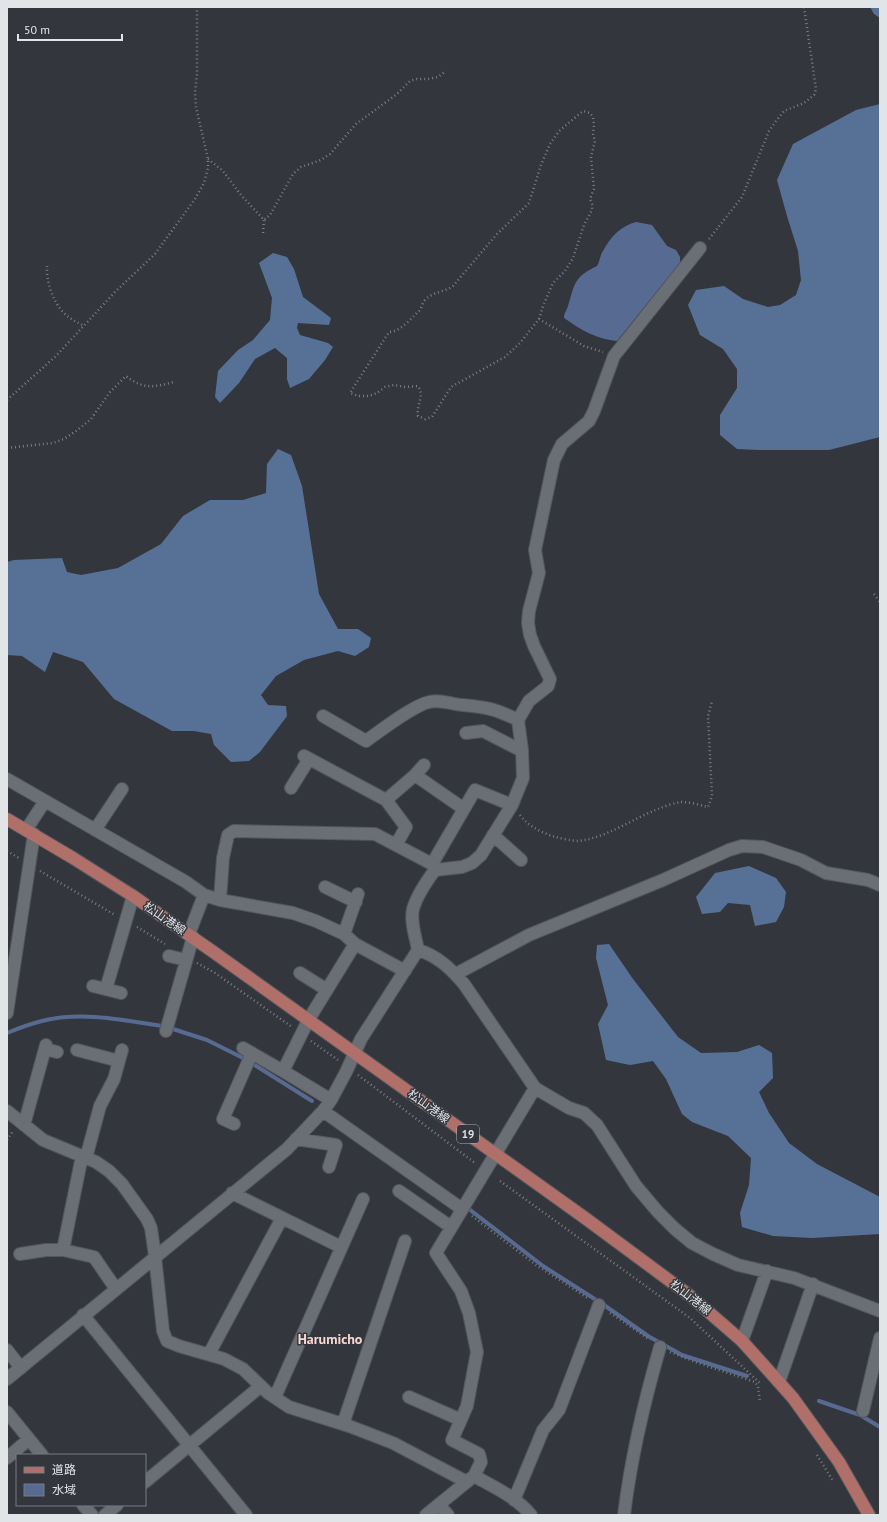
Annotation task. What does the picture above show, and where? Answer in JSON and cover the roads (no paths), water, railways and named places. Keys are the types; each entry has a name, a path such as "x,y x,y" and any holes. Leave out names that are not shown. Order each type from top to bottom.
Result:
{"main road":[{"name":"松山港線","path":"7,818 133,896 191,936 355,1052 689,1295 742,1341 779,1382 816,1428 839,1462 869,1515"}],"street":[{"path":"220,900 223,858 228,835 234,831 375,834 434,867 462,867 472,863 481,854 512,805 523,778 522,751 518,720 529,701 548,686 550,679 534,646 528,623 529,611 539,573 535,550 554,460 562,444 589,421 614,356 700,248"},
{"path":"323,716 366,740 417,706 428,702 439,701 460,705 485,706 518,720"},
{"path":"466,733 483,731 522,751"},
{"path":"291,788 307,758 386,800 406,827 396,845"},
{"path":"386,800 416,775 424,765"},
{"path":"416,775 464,809"},
{"path":"7,779 186,882 204,895 220,900 293,913 316,921 344,934 355,944 405,971"},
{"path":"95,830 122,789"},
{"path":"7,1379 287,1148 323,1111 331,1100 362,1039 418,950 413,925 413,910 424,885 475,790 512,805"},
{"path":"7,1013 29,864 30,832 45,801"},
{"path":"493,835 521,860"},
{"path":"456,974 529,935 663,880 729,850 742,846 762,847 801,860 826,873 868,880 880,885"},
{"path":"324,887 357,898 344,934"},
{"path":"166,1031 187,958 191,936 204,895"},
{"path":"106,989 133,896"},
{"path":"283,1071 309,1019 355,944"},
{"path":"168,950 187,958"},
{"path":"418,950 429,953 456,974 535,1088 569,1108 584,1113 597,1125 636,1186 658,1212 692,1243 738,1265 767,1271 813,1284 880,1311"},
{"path":"300,973 327,990"},
{"path":"93,986 120,993"},
{"path":"24,1124 45,1047 57,1052"},
{"path":"63,1250 84,1157 100,1106 114,1079 120,1056 77,1050"},
{"path":"234,1124 223,1119 248,1051 331,1100"},
{"path":"426,1515 471,1479 481,1462 479,1454 452,1440 467,1406 477,1352 469,1313 461,1291 436,1253 535,1088"},
{"path":"7,1110 43,1140 96,1162 108,1171 122,1184 134,1204 147,1219 151,1228 163,1331 167,1341 224,1359 244,1369 261,1386 289,1407 343,1424 393,1443 471,1479 503,1491 526,1509 531,1515"},
{"path":"323,1111 462,1209"},
{"path":"296,1139 336,1145 329,1167"},
{"path":"399,1191 451,1227"},
{"path":"232,1193 341,1247"},
{"path":"275,1397 363,1199"},
{"path":"209,1354 282,1218"},
{"path":"343,1424 405,1240"},
{"path":"20,1254 46,1250 63,1250 94,1257 116,1289"},
{"path":"742,1341 767,1271"},
{"path":"779,1382 813,1284"},
{"path":"514,1500 543,1430 559,1410 598,1306"},
{"path":"83,1315 246,1515"},
{"path":"863,1410 880,1338"},
{"path":"624,1515 634,1448 660,1347"},
{"path":"7,1350 21,1368"},
{"path":"146,1481 261,1386"},
{"path":"409,1397 461,1420"},
{"path":"7,1412 41,1454"},
{"path":"7,1458 29,1439"},
{"path":"439,1505 448,1515"},
{"path":"84,1506 92,1515"},
{"path":"105,1515 116,1506"}],"water":[{"path":"636,222 652,225 667,246 676,250 680,257 680,263 617,341 595,336 564,318 574,286 580,277 597,266 602,253 613,237 621,229"}],"waterway":[{"path":"7,1033 42,1021 72,1017 102,1018 162,1026"},
{"path":"173,1029 207,1040 243,1058"},
{"path":"253,1064 312,1101"},
{"path":"465,1206 543,1266 604,1305 648,1336 682,1355 747,1376"},
{"path":"819,1401 860,1415 880,1427"}],"district":[{"name":"Harumicho","path":"330,1339"}]}
